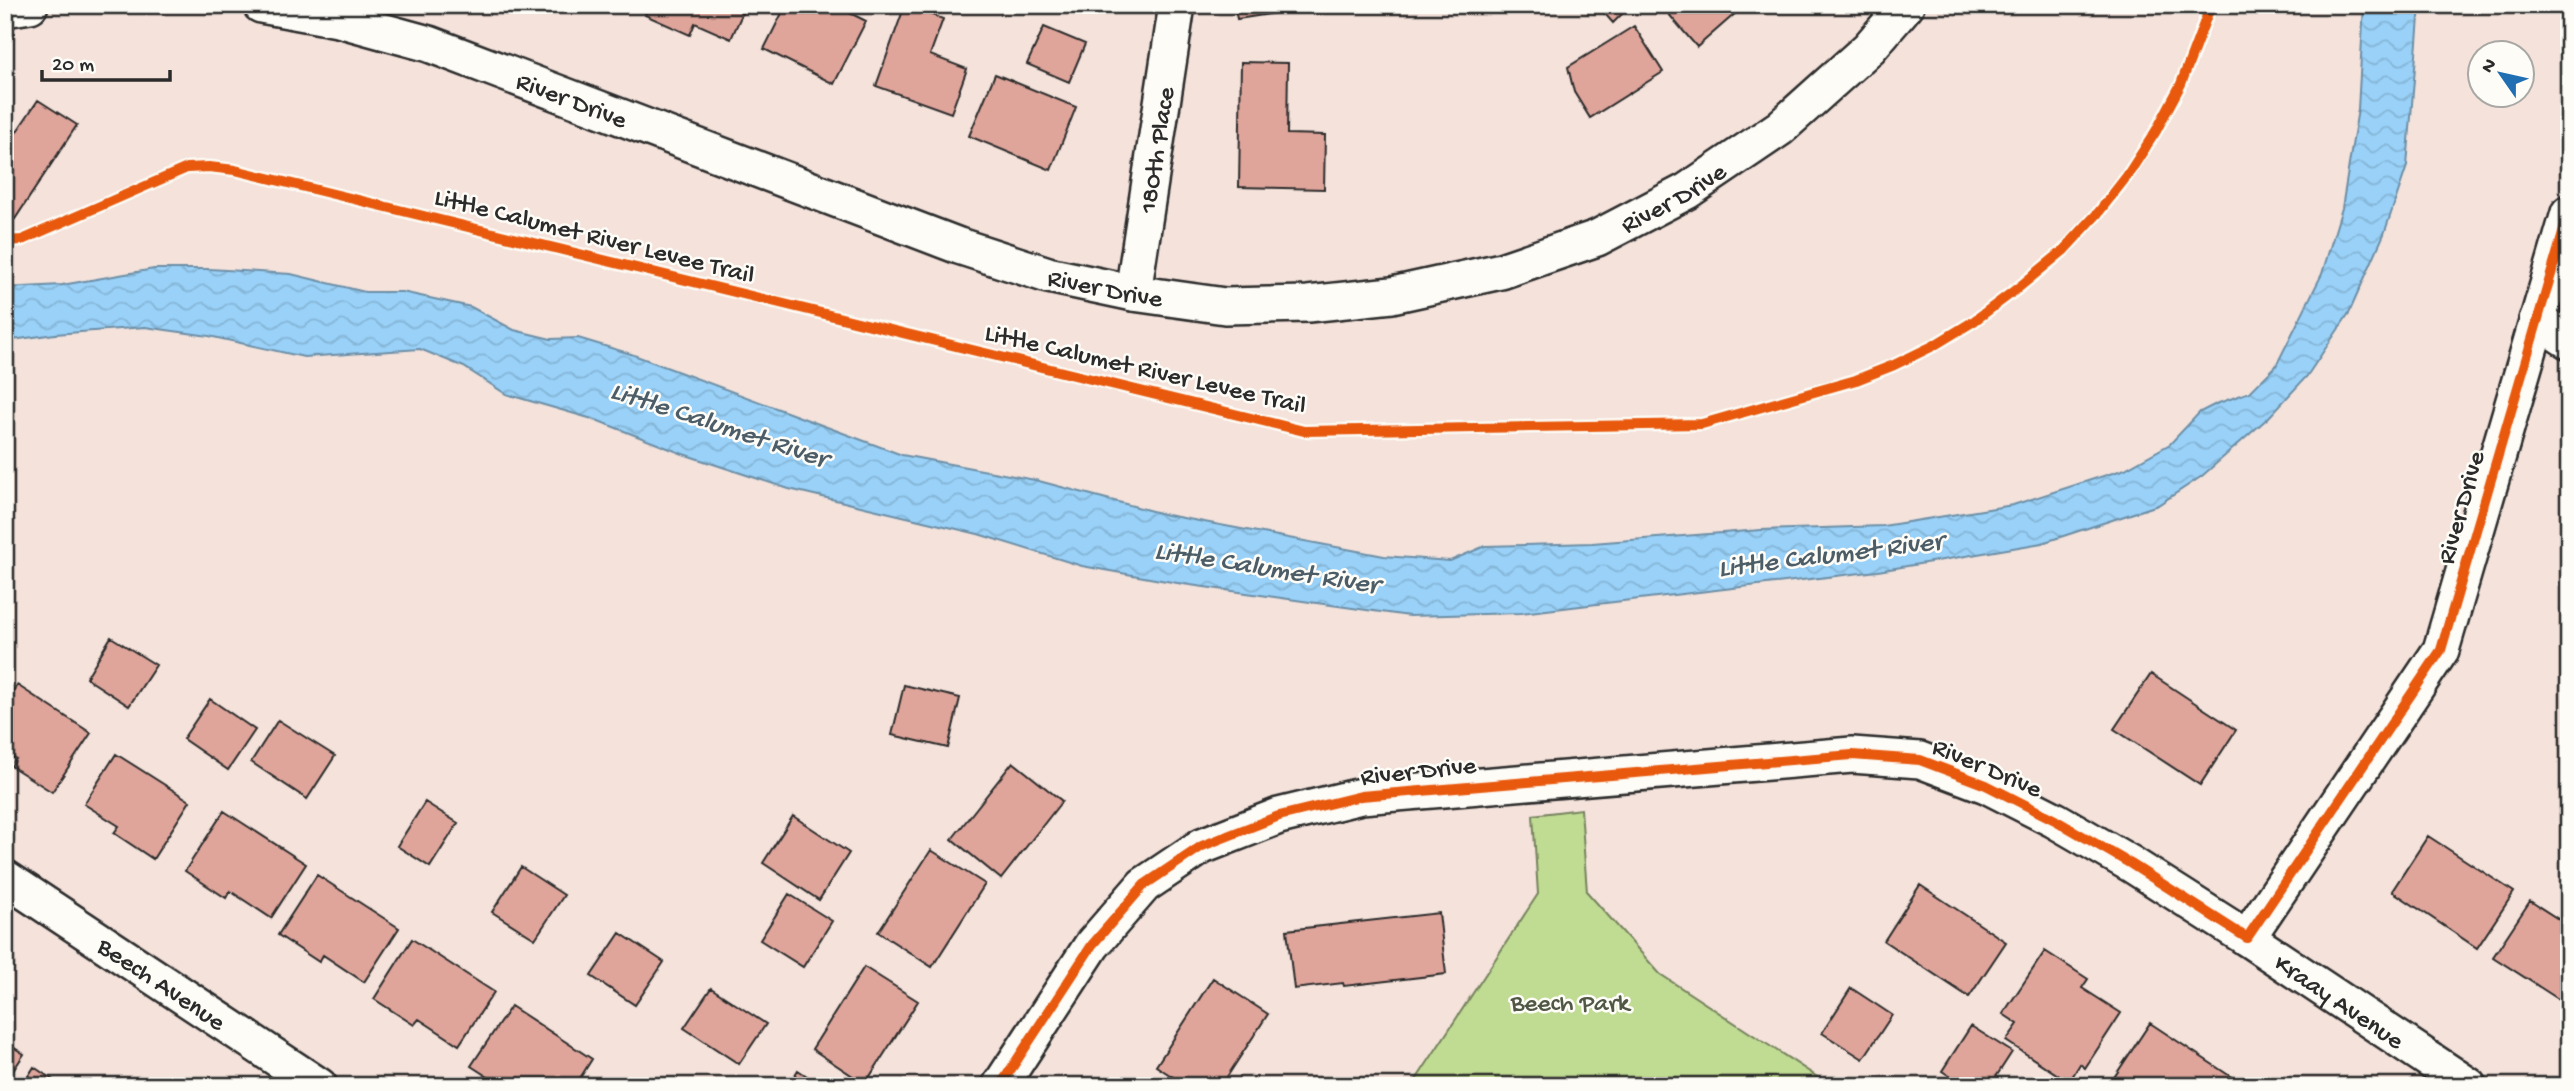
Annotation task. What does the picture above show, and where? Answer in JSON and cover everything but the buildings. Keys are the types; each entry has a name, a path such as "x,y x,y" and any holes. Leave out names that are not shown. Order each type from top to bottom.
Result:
{"street":[{"path":"5,9 30,5"},
{"name":"River Drive","path":"261,5 338,19 429,44 959,246 1048,275 1133,293 1225,306 1308,304 1392,295 1501,271 1597,238 1687,191 1780,128 1868,48 1906,5"},
{"name":"180th Place","path":"1133,293 1177,5"},
{"name":"River Drive","path":"1000,1086 1092,945 1144,885 1202,846 1279,816 1362,796 1852,755 1920,760 1986,785 2055,820 2131,864 2247,938 2441,650 2569,213"},
{"path":"2537,320 2569,341"},
{"name":"Beech Avenue","path":"5,878 319,1086"},
{"name":"Kraay Avenue","path":"2247,938 2469,1086"}],"green space":[{"name":"Beech Park","path":"1581,809 1587,892 1660,974 1831,1086 1412,1086 1538,894 1533,815"}],"water":[{"name":"Little Calumet River","path":"2364,5 2420,5 2407,166 2384,234 2349,313 2307,376 2269,417 2202,476 2158,505 2042,543 1878,571 1521,613 1409,616 1183,584 1082,566 978,534 789,489 683,454 596,420 506,394 464,367 420,349 304,357 209,336 145,327 5,341 5,288 62,285 154,269 291,274 365,292 402,292 471,307 514,330 551,339 578,338 631,354 902,455 1035,480 1167,515 1384,556 1450,561 1485,546 1592,543 1761,530 1883,526 2013,505 2125,469 2170,444 2200,412 2250,392 2276,366 2322,274 2342,208 2358,109"}],"cycle path":[{"name":"Little Calumet River Levee Trail","path":"5,241 22,240 187,168 209,167 235,170 1304,431 1702,424 1856,380 1894,365 1933,346 1974,321 2063,251 2127,176 2156,131 2181,84 2211,5"},
{"path":"1000,1086 1092,945 1144,885 1202,846 1279,816 1361,796 1852,755 1920,760 1986,785 2055,820 2131,864 2247,938 2441,650 2569,213"}]}
